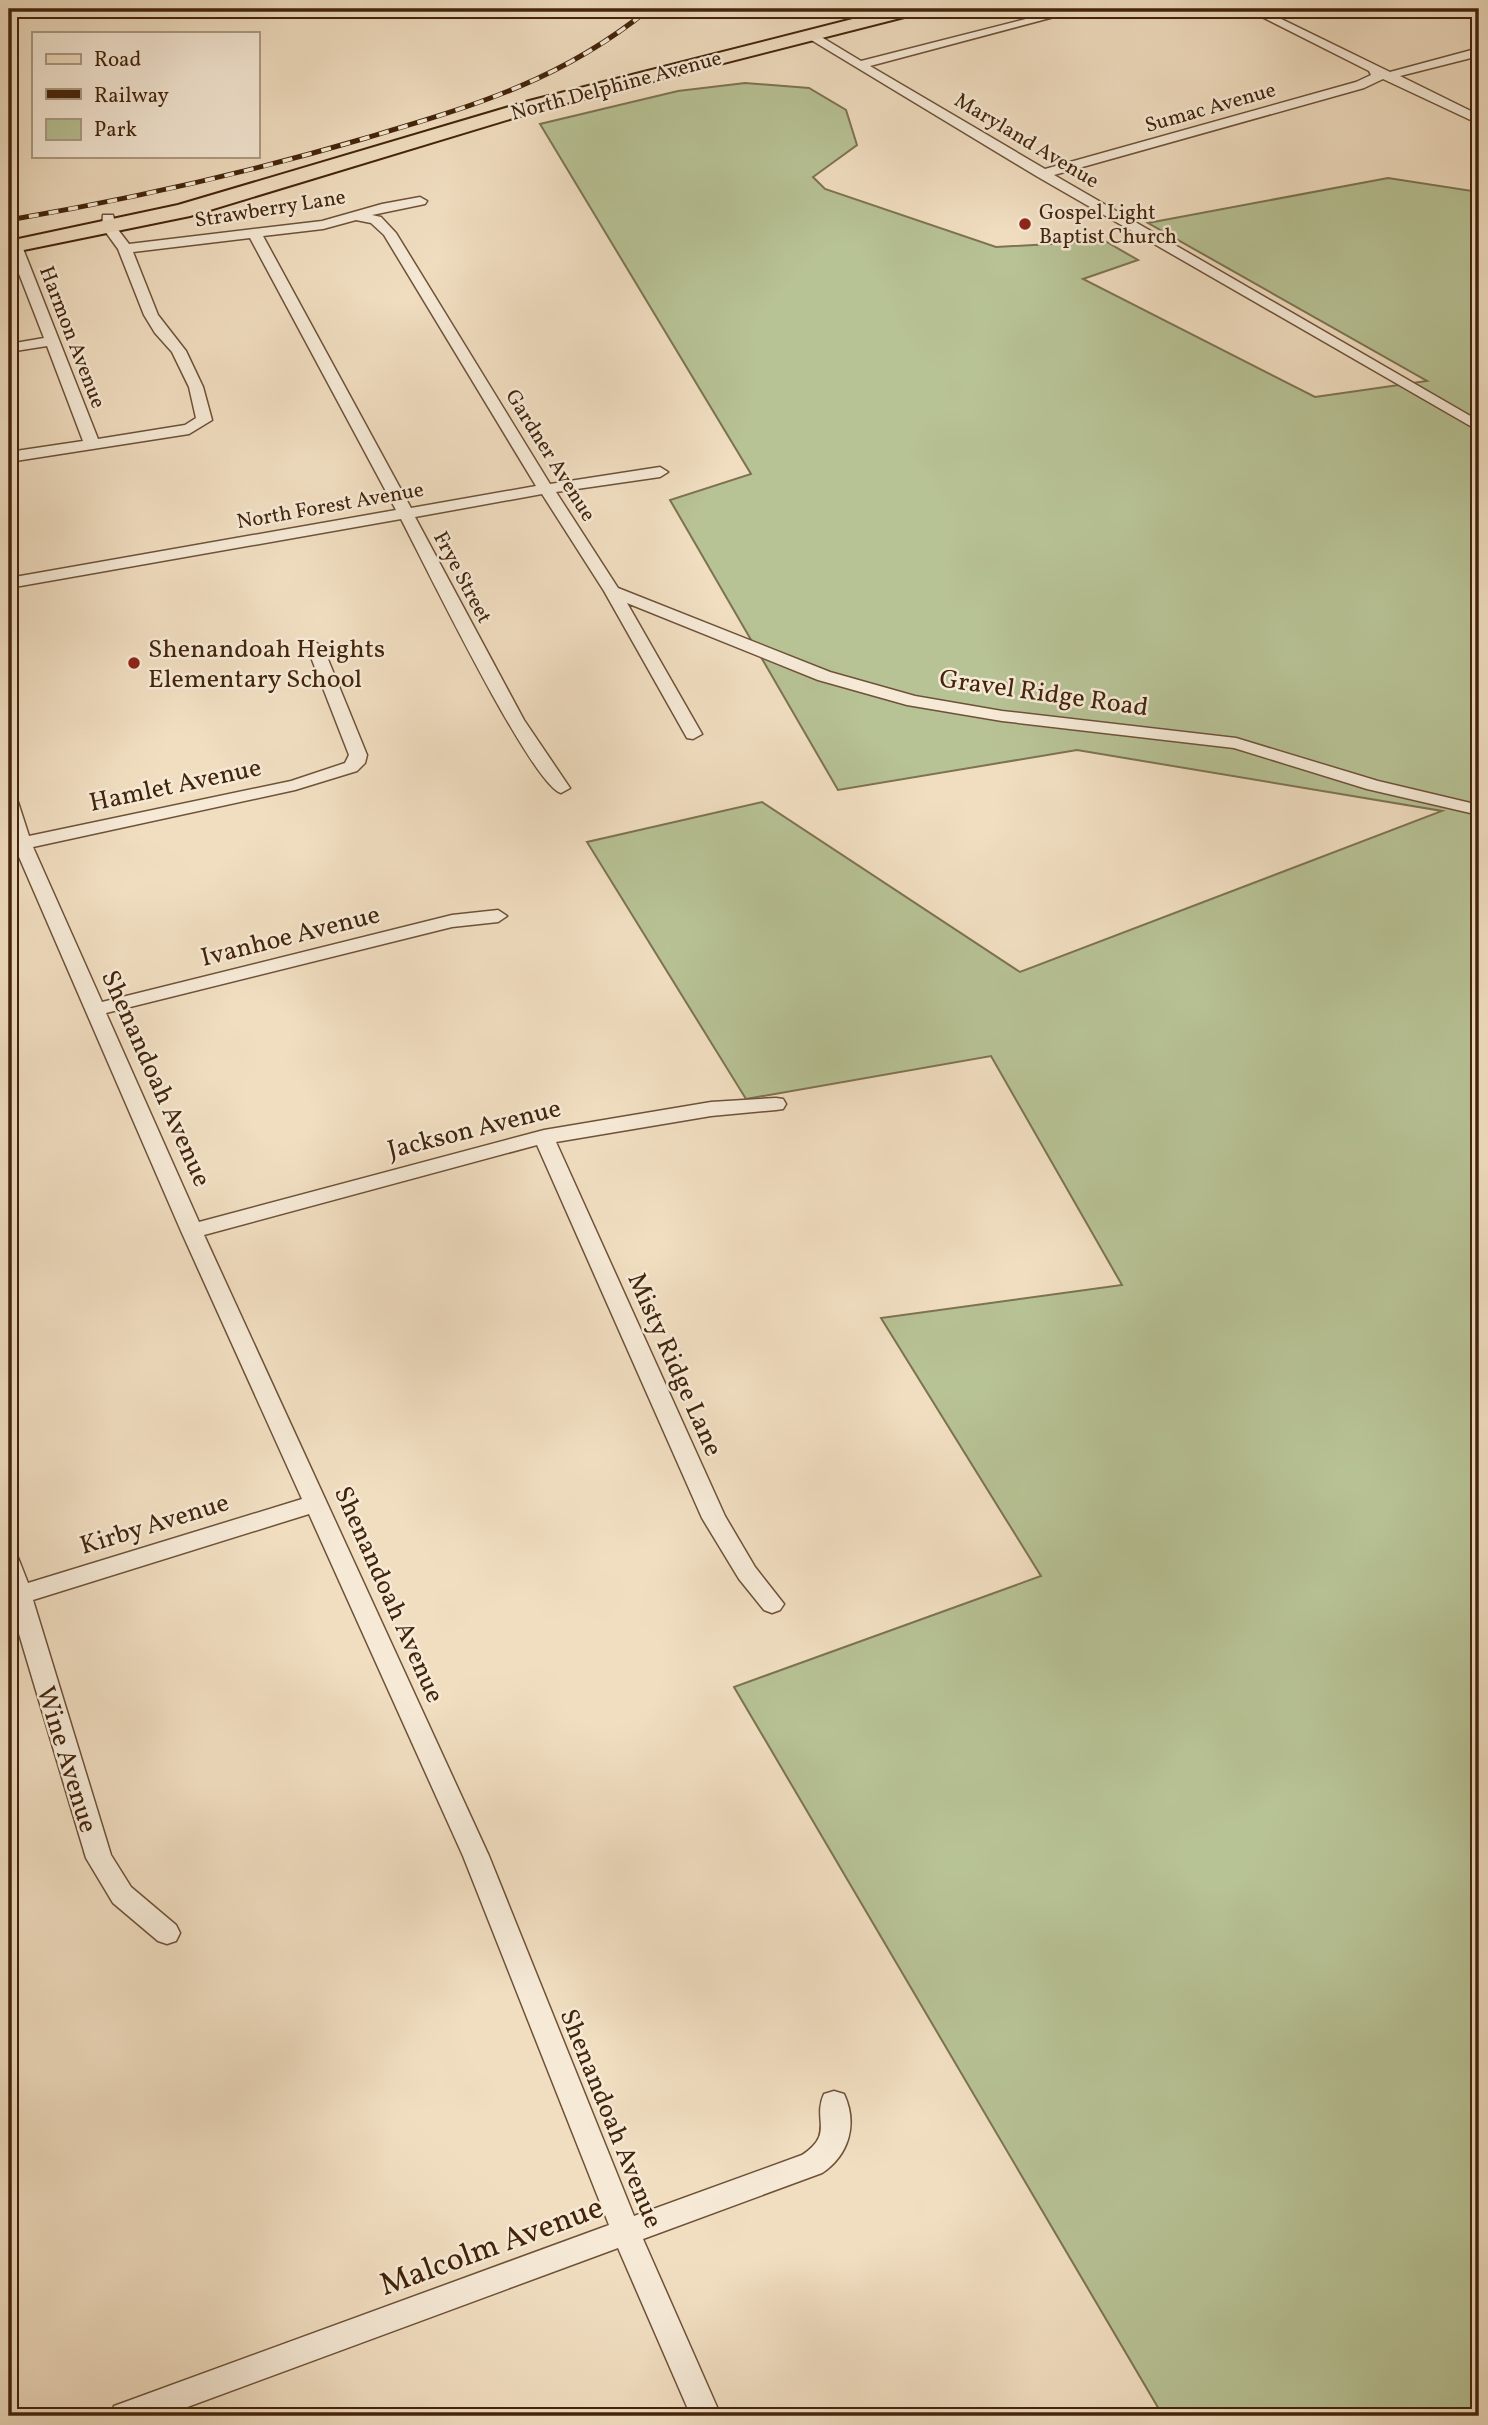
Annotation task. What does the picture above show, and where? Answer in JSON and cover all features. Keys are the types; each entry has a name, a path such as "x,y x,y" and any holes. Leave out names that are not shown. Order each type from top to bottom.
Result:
{"main road":[{"name":"North Delphine Avenue","path":"11,243 215,203 536,105 913,9"}],"street":[{"path":"843,9 864,21"},
{"path":"858,65 1077,9"},
{"path":"1251,9 1479,120"},
{"name":"Maryland Avenue","path":"809,35 1479,427"},
{"path":"1388,76 1479,52"},
{"name":"Sumac Avenue","path":"1043,174 1360,85 1378,78 1375,70"},
{"name":"Strawberry Lane","path":"125,249 323,225 382,208 420,201"},
{"name":"Gardner Avenue","path":"357,216 376,220 389,233 612,591 693,734"},
{"path":"9,457 190,429 204,420 196,387 179,351 160,330 151,315 125,249 109,223"},
{"name":"Frye Street","path":"255,234 522,731 561,788"},
{"name":"Harmon Avenue","path":"11,243 73,391 92,444"},
{"path":"9,348 51,341"},
{"name":"North Forest Avenue","path":"9,583 405,513 660,472"},
{"name":"Gravel Ridge Road","path":"612,591 761,652 862,688 944,707 1048,722 1236,743 1373,785 1479,810"},
{"name":"Hamlet Avenue","path":"15,845 295,785 351,767 356,763 358,755 316,647"},
{"name":"Shenandoah Avenue","path":"9,802 15,845 96,1010 192,1231 476,1856 626,2233 706,2416"},
{"name":"Ivanhoe Avenue","path":"96,1010 452,921 498,916"},
{"name":"Jackson Avenue","path":"192,1231 544,1137 711,1109 776,1104"},
{"name":"Misty Ridge Lane","path":"544,1137 713,1518 747,1573 772,1604"},
{"name":"Kirby Avenue","path":"14,1597 316,1503"},
{"name":"Wine Avenue","path":"9,1562 14,1597 99,1858 122,1895 167,1933"},
{"name":"Malcolm Avenue","path":"125,2416 812,2164 824,2158 836,2137 837,2115 834,2103"}],"green space":[{"path":"745,83 809,88 846,110 857,145 813,177 825,189 996,247 1105,241 1138,260 1083,279 1315,397 1427,381 1148,223 1388,178 1479,192 1479,2416 1163,2416 734,1687 1041,1576 881,1318 1122,1285 991,1056 746,1099 587,842 762,802 1020,972 1442,811 1077,750 838,790 670,500 751,474 540,124 678,91"}],"railway":[{"path":"9,220 233,174 443,114 515,89 549,73 616,34 649,9"}],"place":[{"name":"Gospel Light Baptist Church","path":"1025,224"},
{"name":"Shenandoah Heights Elementary School","path":"134,663"}]}
